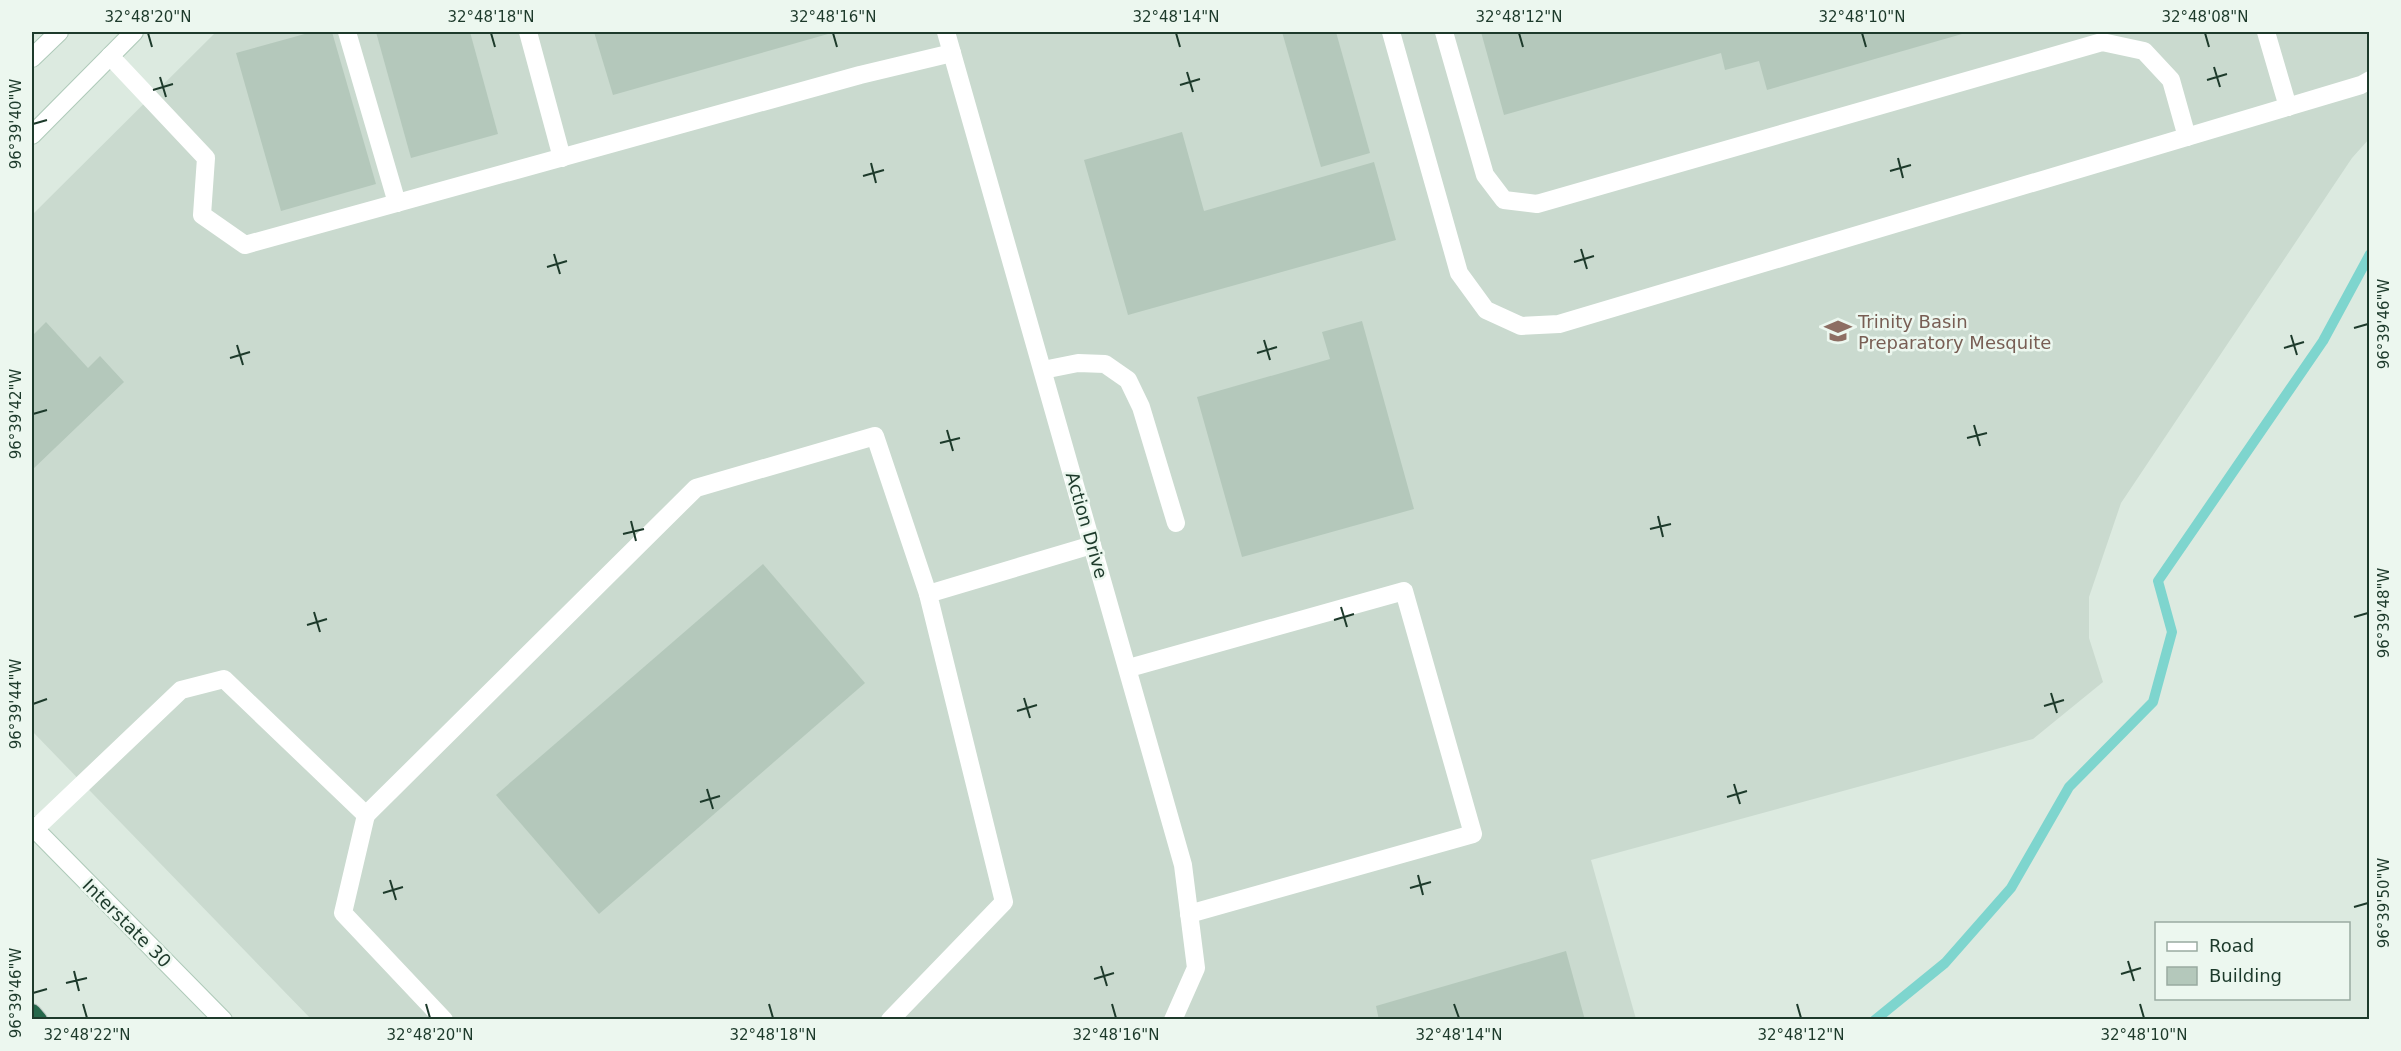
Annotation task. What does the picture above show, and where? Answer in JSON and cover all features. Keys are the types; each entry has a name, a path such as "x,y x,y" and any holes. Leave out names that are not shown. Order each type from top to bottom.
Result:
{"highway":[{"path":"32,1013 38,1020"}],"street":[{"path":"32,58 58,32"},
{"path":"32,135 134,32"},
{"path":"347,32 397,203"},
{"path":"528,32 562,158"},
{"name":"Action Drive","path":"946,32 1129,668 1183,865 1196,968 1173,1020"},
{"path":"1391,32 1459,273 1486,310 1521,326 1560,324 2187,138 2361,85 2370,80"},
{"path":"1444,32 1485,175 1504,200 1537,204 2102,42 2144,51 2171,80 2187,138"},
{"path":"2266,32 2288,107"},
{"path":"110,56 206,158 202,215 245,245 860,75 952,53"},
{"path":"1043,370 1077,363 1105,364 1128,380 1141,407 1176,523"},
{"path":"444,1020 343,913 366,816 696,488 875,436 928,594 1004,902 890,1020"},
{"path":"928,594 1092,545"},
{"path":"1129,668 1404,591 1473,834 1189,914"},
{"path":"33,828 181,690 224,679 366,816"},
{"name":"Interstate 30","path":"33,828 223,1020"}],"shaded area":[{"path":"216,32 2369,32 2369,139 2352,158 2121,503 2089,597 2089,638 2103,682 2033,739 1591,860 1636,1019 311,1019 32,731 32,215"}],"building":[{"path":"312,32 332,32 376,184 281,211 236,53"},
{"path":"376,32 470,32 498,134 411,158"},
{"path":"594,32 835,32 613,95"},
{"path":"1282,32 1336,32 1370,153 1321,167"},
{"path":"1481,32 1969,32 1767,90 1759,61 1725,70 1721,53 1504,115"},
{"path":"1182,132 1204,211 1374,162 1396,240 1128,315 1084,160"},
{"path":"1362,321 1414,509 1242,557 1197,397 1330,359 1322,332"},
{"path":"46,322 88,368 100,356 124,382 32,470 32,336"},
{"path":"763,564 865,683 599,914 496,795"},
{"path":"1566,951 1585,1020 1379,1020 1376,1006"}],"waterway":[{"path":"1875,1020 1945,963 2011,888 2069,787 2153,702 2172,632 2158,581 2323,341 2370,254"}],"place":[{"name":"Trinity Basin Preparatory Mesquite","path":"1838,331"}]}
